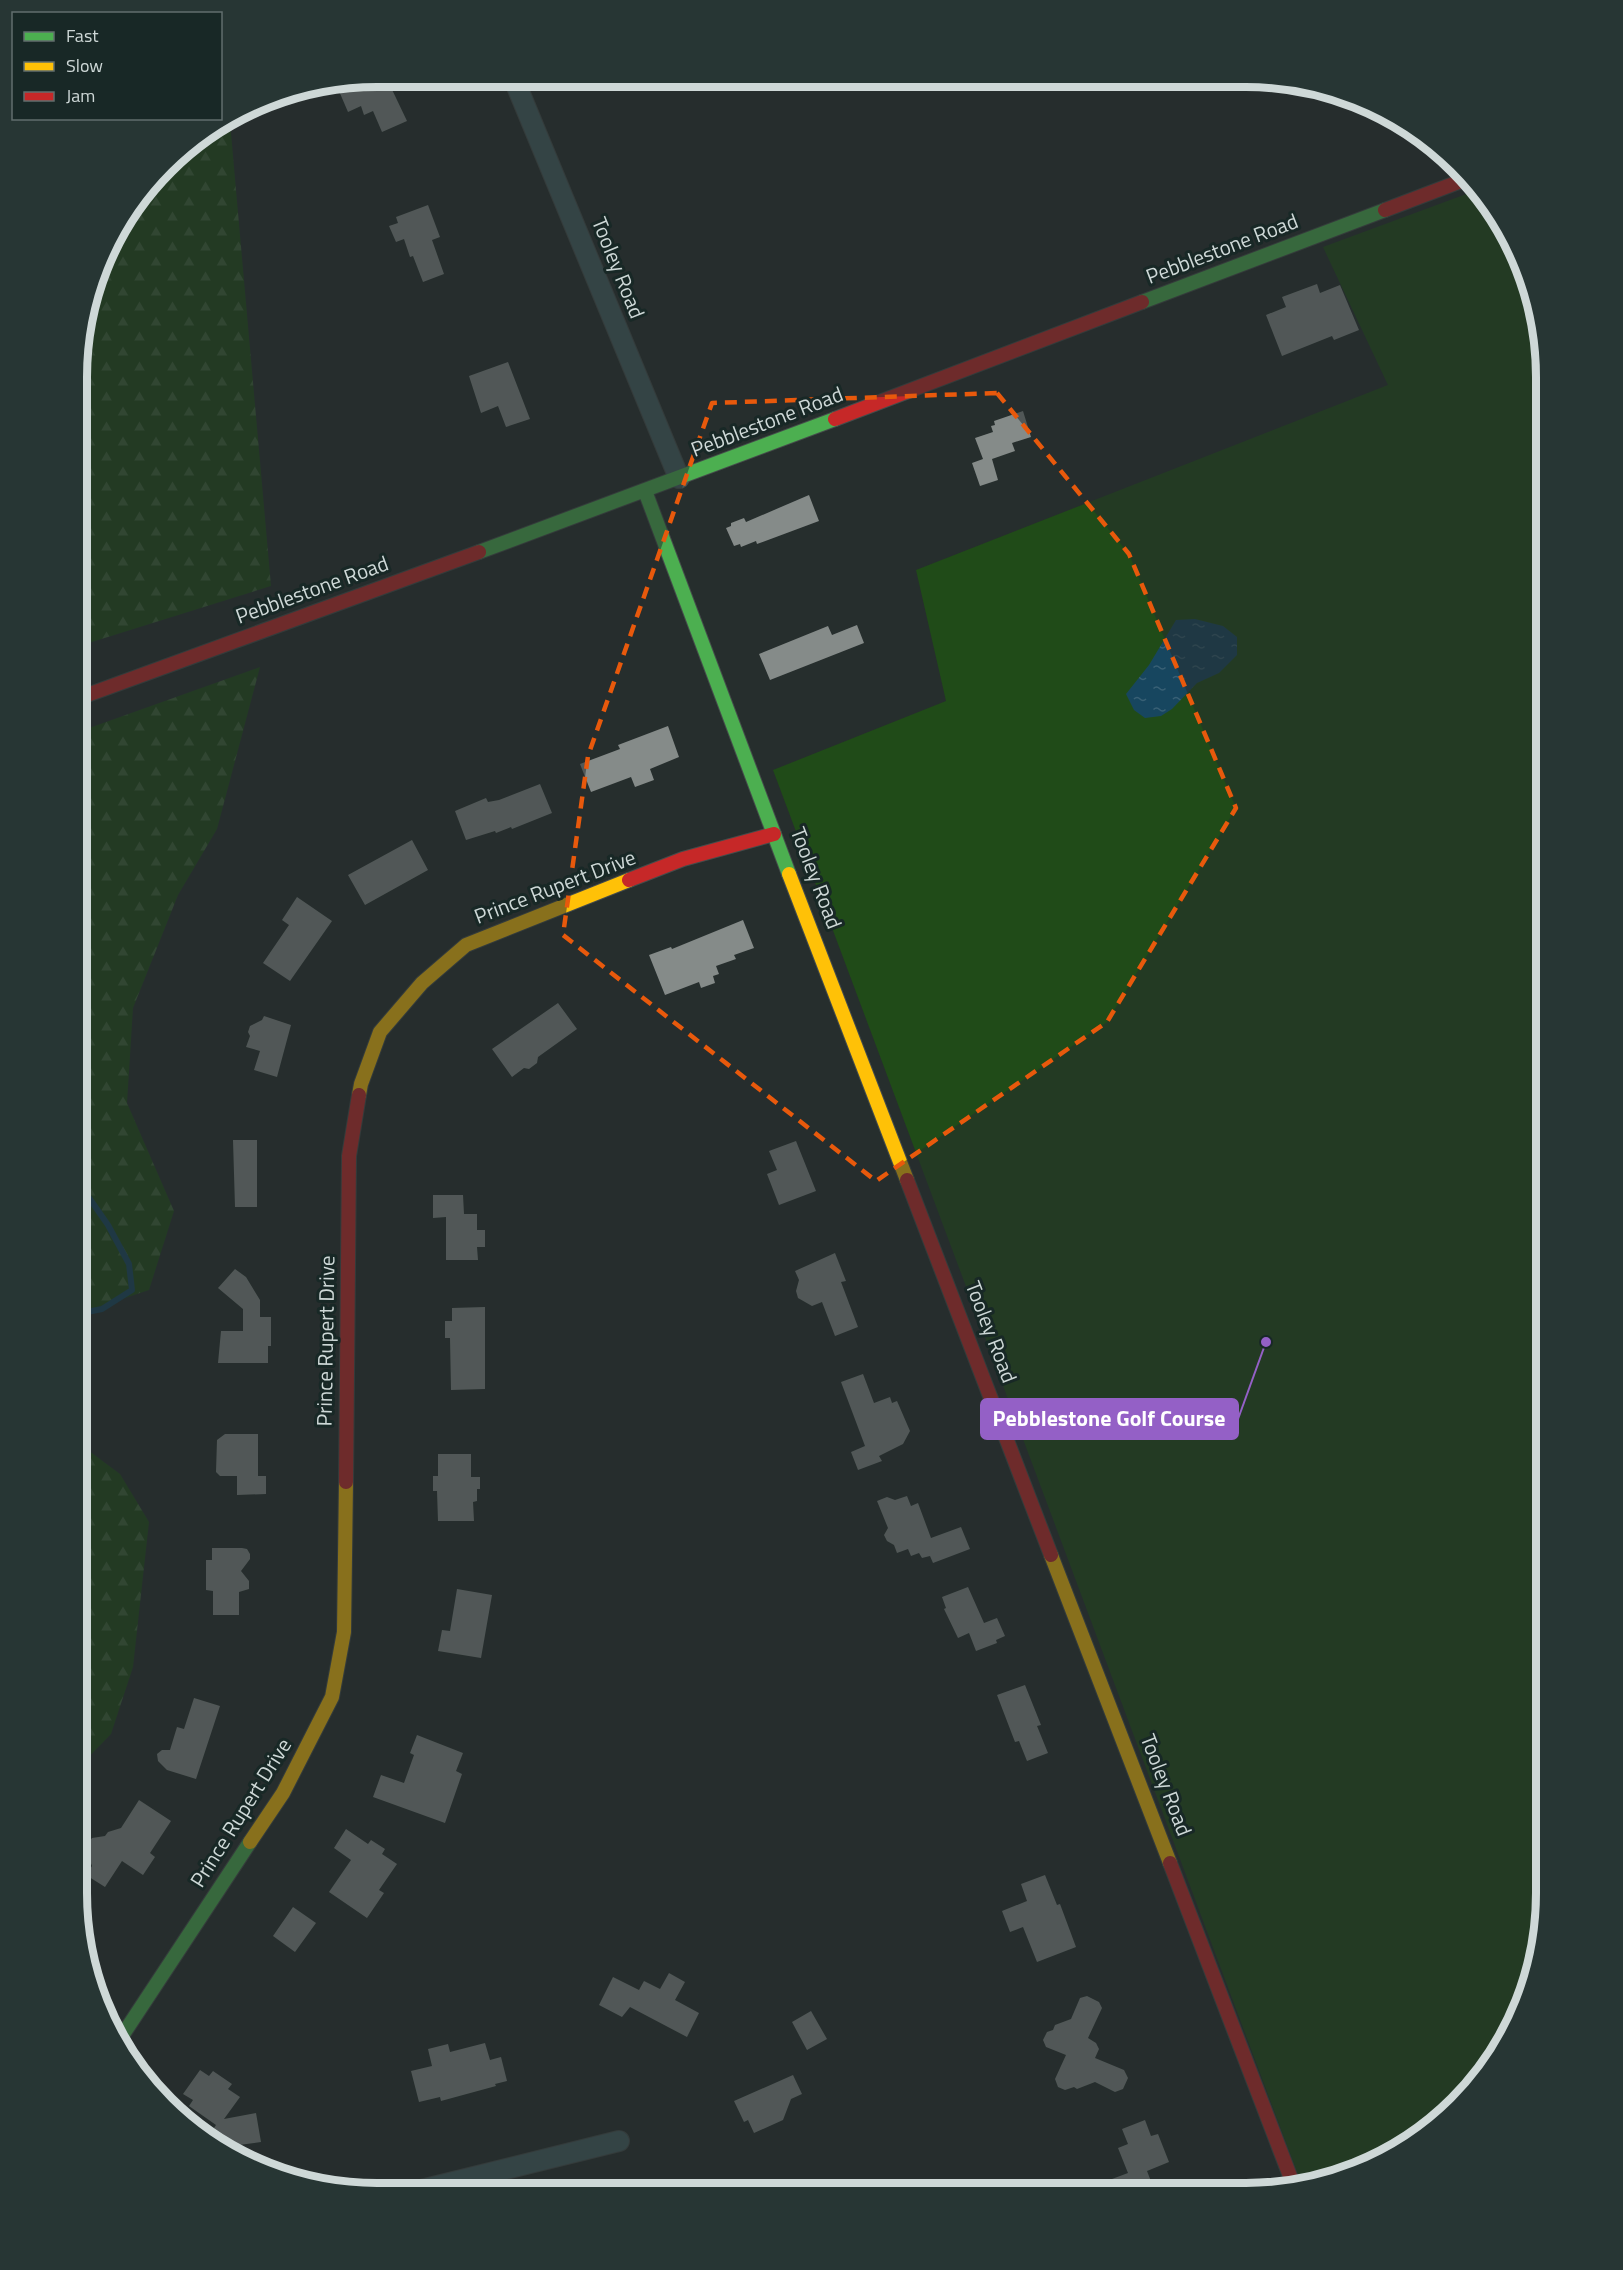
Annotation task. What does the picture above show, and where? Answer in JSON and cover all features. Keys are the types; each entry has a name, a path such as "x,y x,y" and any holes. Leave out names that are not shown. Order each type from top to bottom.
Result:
{"street":[{"name":"Tooley Road","path":"517,87 679,478"},
{"name":"Pebblestone Road","path":"87,695 645,491 1460,181"},
{"name":"Tooley Road","path":"645,491 774,834 1291,2179"},
{"name":"Prince Rupert Drive","path":"124,2033 283,1792 332,1697 344,1632 349,1156 361,1084 380,1032 422,983 466,945 683,860 774,834"},
{"path":"450,2183 619,2142"}],"highlighted area":[{"path":"997,393 1129,554 1236,808 1107,1022 876,1181 563,935 588,756 712,403"}],"green space":[{"path":"230,127 271,586 87,644 87,377 89,339 97,302 117,249 147,200 186,159"},
{"path":"1470,193 1497,232 1514,266 1526,302 1534,339 1536,377 1536,1893 1534,1931 1521,1986 1497,2038 1476,2070 1437,2111 1391,2144 1339,2168 1299,2178 773,770 946,701 916,570 1388,385 1323,247"},
{"path":"260,667 217,829 178,895 133,1008 127,1103 174,1211 149,1290 87,1311 87,729"},
{"path":"87,1449 120,1474 149,1522 133,1667 111,1734 87,1759"}],"water":[{"path":"1195,619 1223,626 1237,637 1237,655 1219,673 1197,683 1172,709 1161,716 1145,718 1134,710 1126,694 1149,665 1176,620"}],"building":[{"path":"391,87 407,121 382,132 373,111 364,115 361,106 348,112 339,91 345,89"},
{"path":"428,205 440,237 432,240 444,274 423,282 404,239 396,242 389,226 398,223 396,217"},
{"path":"1317,284 1320,293 1340,285 1359,330 1334,340 1332,336 1282,356 1266,315 1286,307 1282,297"},
{"path":"508,362 530,419 506,427 498,406 481,413 469,376"},
{"path":"1023,411 1031,437 1012,443 1015,451 992,459 998,480 980,486 972,463 983,459 975,438 993,432 991,426 995,425 994,421"},
{"path":"809,495 819,521 757,544 756,541 741,547 740,544 734,546 726,528 731,526 731,523 744,518 746,522"},
{"path":"857,625 864,643 770,680 759,654 828,626 832,635"},
{"path":"668,726 679,757 650,769 654,780 635,787 631,777 591,792 580,764 620,749 618,745"},
{"path":"540,784 552,813 512,829 511,827 466,840 455,811 486,798 488,802 499,800"},
{"path":"412,840 428,870 365,905 348,875"},
{"path":"297,897 332,921 290,981 263,963 289,925 282,920"},
{"path":"743,920 754,948 734,955 736,959 716,966 719,974 713,976 715,983 701,988 699,982 665,995 649,955 671,947 672,949"},
{"path":"558,1003 577,1029 538,1057 537,1063 529,1069 524,1068 512,1077 492,1049"},
{"path":"264,1016 291,1025 277,1077 254,1070 260,1051 246,1047 250,1036 248,1032 250,1026 262,1020"},
{"path":"233,1140 257,1140 257,1207 235,1207"},
{"path":"796,1141 816,1191 779,1205 767,1174 777,1170 769,1151"},
{"path":"433,1195 463,1195 464,1214 477,1214 477,1230 485,1230 485,1247 477,1247 478,1260 446,1260 446,1217 433,1218"},
{"path":"835,1253 846,1281 841,1282 858,1327 835,1336 822,1302 812,1306 798,1298 796,1291 799,1280 795,1271"},
{"path":"235,1269 246,1277 260,1300 260,1317 271,1317 271,1346 268,1346 268,1363 218,1363 221,1331 243,1331 243,1309 218,1288"},
{"path":"485,1307 485,1389 451,1390 450,1338 445,1338 445,1321 452,1321 452,1308"},
{"path":"863,1374 874,1403 890,1397 892,1403 897,1401 910,1431 903,1444 879,1456 882,1461 858,1470 851,1452 865,1446 841,1382"},
{"path":"225,1434 258,1434 258,1476 266,1476 266,1494 237,1495 237,1476 220,1476 216,1472 217,1440"},
{"path":"438,1454 471,1454 471,1477 480,1477 477,1501 473,1502 474,1521 438,1521 437,1491 433,1491 433,1476 438,1476"},
{"path":"907,1496 911,1506 918,1503 931,1538 961,1527 970,1549 933,1563 930,1556 922,1558 919,1553 911,1556 908,1549 897,1553 894,1545 887,1541 884,1535 888,1528 877,1501 887,1497 895,1500"},
{"path":"212,1548 242,1548 247,1549 250,1554 250,1559 241,1571 249,1581 249,1589 239,1592 239,1615 213,1615 213,1591 206,1590 206,1560 212,1560"},
{"path":"968,1587 984,1623 997,1618 1005,1636 996,1640 997,1643 976,1651 969,1633 958,1638 944,1609 946,1608 942,1597"},
{"path":"457,1589 492,1595 481,1658 438,1651 442,1630 450,1631"},
{"path":"1025,1685 1041,1725 1037,1726 1048,1753 1027,1761 1019,1741 1015,1742 997,1695"},
{"path":"194,1698 220,1706 196,1779 167,1770 158,1761 157,1754 162,1750 170,1750 177,1727 184,1729"},
{"path":"417,1735 463,1753 456,1771 462,1774 445,1823 373,1797 381,1775 404,1783 414,1755 410,1753"},
{"path":"139,1800 171,1821 150,1853 155,1857 143,1875 122,1861 105,1887 87,1876 92,1866 87,1853 87,1845 92,1838 105,1836 108,1832 121,1828"},
{"path":"346,1829 368,1844 371,1840 385,1849 382,1854 397,1864 379,1890 384,1893 367,1918 329,1892 351,1860 334,1848"},
{"path":"1045,1875 1057,1905 1060,1904 1076,1947 1037,1962 1023,1927 1010,1932 1002,1911 1027,1901 1021,1884"},
{"path":"293,1907 316,1923 295,1952 273,1936"},
{"path":"669,1973 685,1982 675,2000 699,2013 687,2037 630,2007 622,2017 599,2005 613,1977 639,1990 644,1981 660,1989"},
{"path":"1087,1996 1099,2002 1102,2008 1088,2038 1096,2043 1099,2049 1095,2058 1124,2070 1128,2078 1123,2089 1115,2092 1095,2082 1077,2089 1074,2087 1065,2090 1058,2087 1055,2079 1066,2055 1046,2047 1043,2040 1047,2032 1053,2030 1055,2025 1071,2019 1080,1998"},
{"path":"811,2011 827,2039 807,2050 792,2022"},
{"path":"485,2043 490,2060 501,2057 507,2081 441,2101 440,2097 419,2102 411,2071 432,2066 428,2049 448,2044 450,2052"},
{"path":"200,2070 209,2076 213,2071 232,2084 228,2089 240,2097 224,2119 256,2113 261,2142 239,2145 214,2128 216,2125 189,2106 193,2100 183,2094"},
{"path":"793,2075 802,2094 791,2099 783,2120 754,2133 748,2120 744,2122 734,2101"},
{"path":"1145,2120 1151,2136 1158,2134 1169,2162 1147,2171 1152,2183 1113,2183 1112,2179 1128,2173 1118,2148 1128,2144 1122,2129"}],"waterway":[{"path":"87,1195 108,1225 129,1264 132,1290 102,1309 87,1312"}],"traffic: fast":[{"path":"1142,302 1385,210"},
{"path":"479,552 835,419"},
{"path":"645,491 789,874"},
{"path":"124,2033 250,1842"}],"traffic: slow":[{"path":"789,874 907,1180"},
{"path":"359,1095 380,1032 422,983 466,945 629,880"},
{"path":"250,1842 283,1793 332,1697 344,1632 346,1482"},
{"path":"1051,1555 1170,1863"}],"traffic: jam":[{"path":"1385,210 1460,181"},
{"path":"835,419 1142,302"},
{"path":"87,695 479,552"},
{"path":"629,880 683,859 774,834"},
{"path":"346,1482 349,1156 359,1095"},
{"path":"907,1180 1051,1555"},
{"path":"1170,1863 1291,2179"}],"place":[{"name":"Pebblestone Golf Course","path":"1266,1342"}]}
